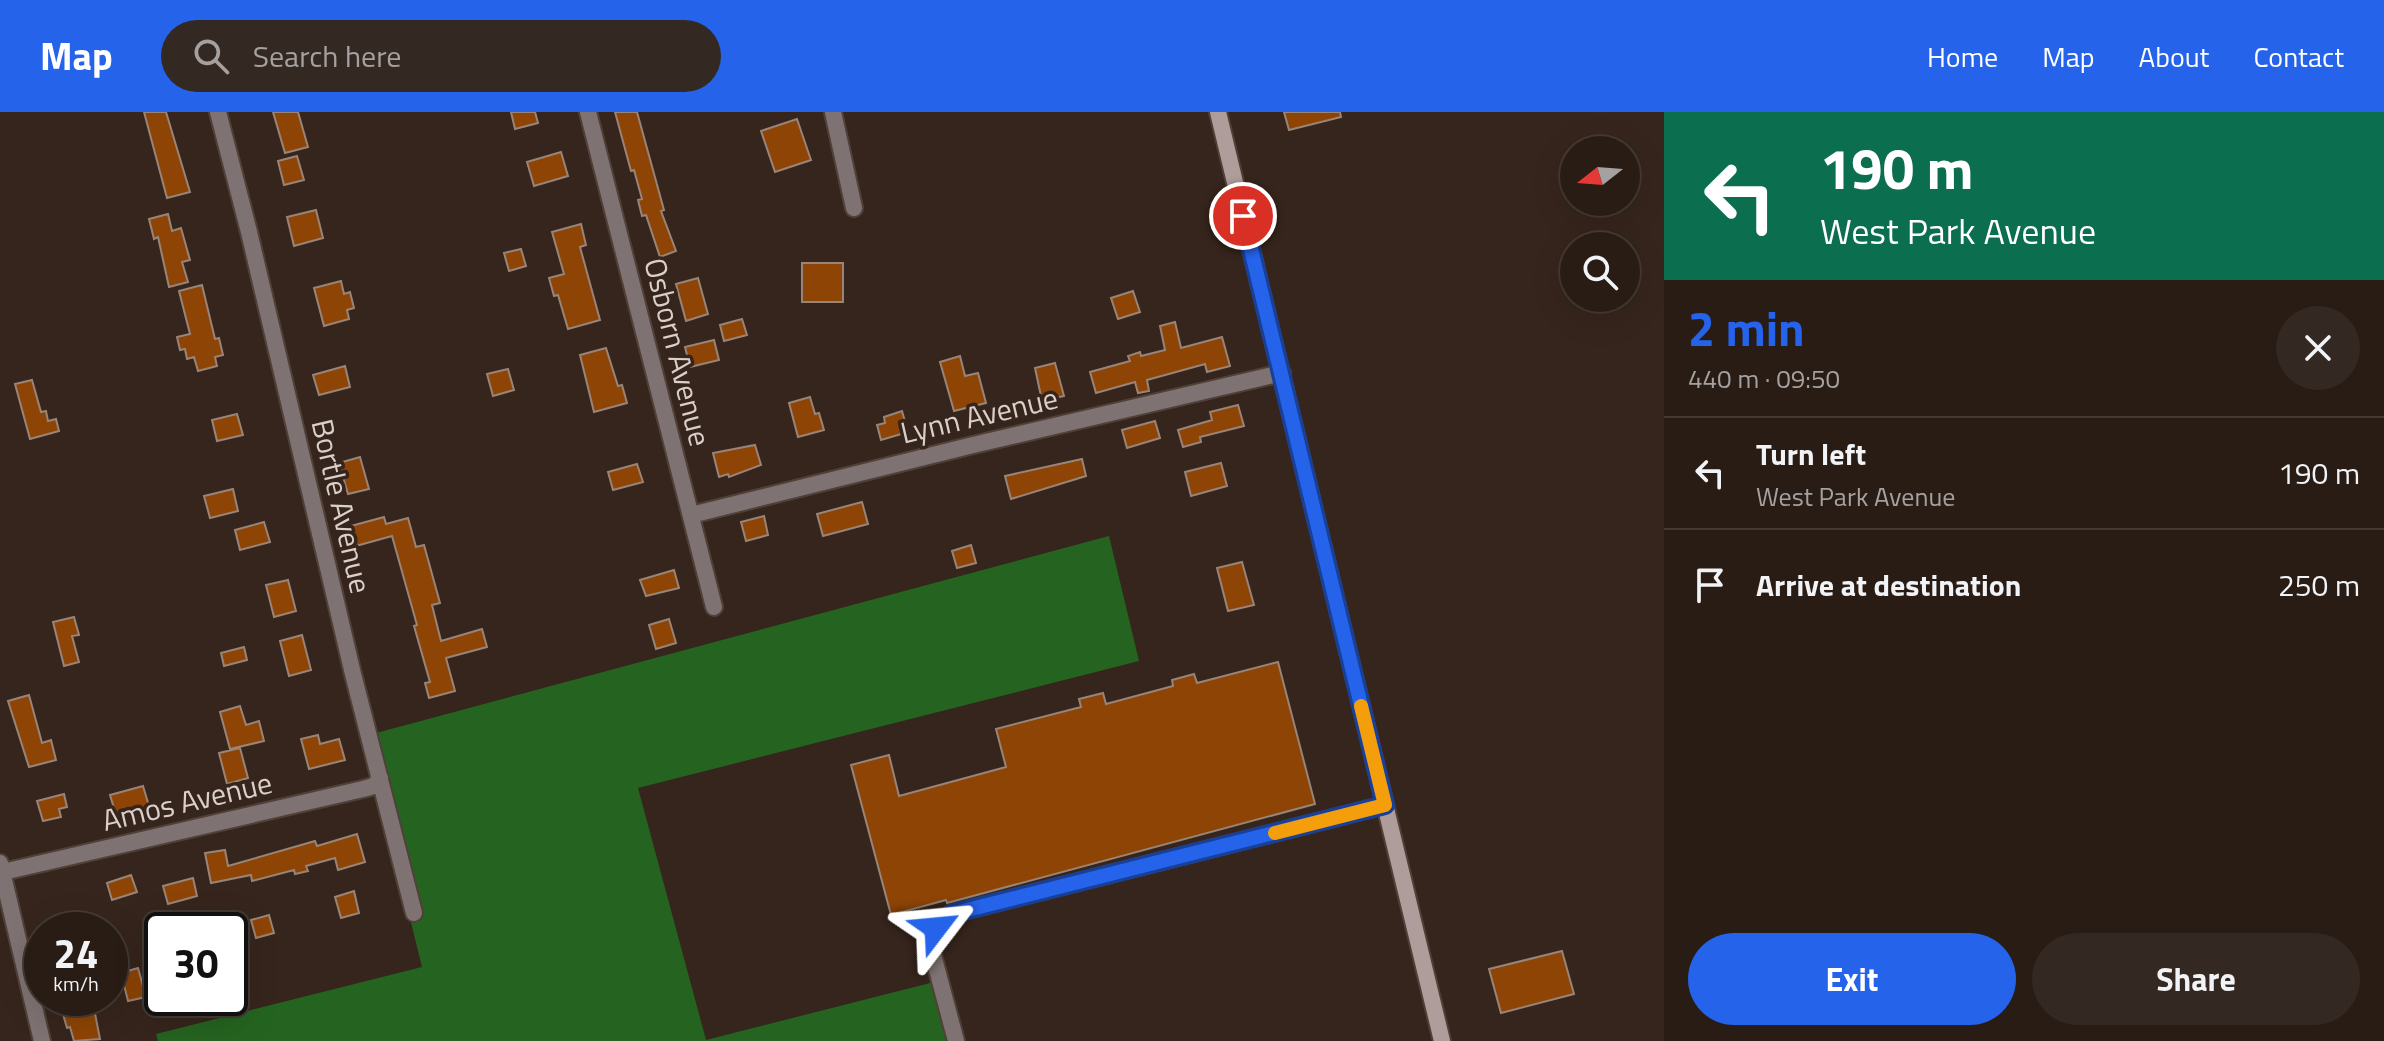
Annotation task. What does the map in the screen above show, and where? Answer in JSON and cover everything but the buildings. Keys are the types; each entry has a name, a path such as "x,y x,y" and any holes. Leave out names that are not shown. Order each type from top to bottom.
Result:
{"main road":[{"path":"1218,112 1442,1041"}],"street":[{"name":"Bortle Avenue","path":"218,112 414,913"},
{"name":"Osborn Avenue","path":"588,112 714,607"},
{"path":"833,112 854,208"},
{"name":"Lynn Avenue","path":"691,515 1282,373"},
{"name":"Amos Avenue","path":"1,867 363,789 374,786 380,778"},
{"path":"956,1041 932,951 936,928 951,914 1385,805"},
{"path":"1,867 42,1041"}],"green space":[{"path":"1109,536 1139,661 638,788 706,1040 942,980 958,1041 158,1041 156,1034 227,1016 248,1016 248,1011 422,967 365,736"}],"slow traffic":[{"path":"1275,833 1385,805 1361,706"}],"route":[{"path":"936,928 951,914 1385,805 1243,216"}]}
